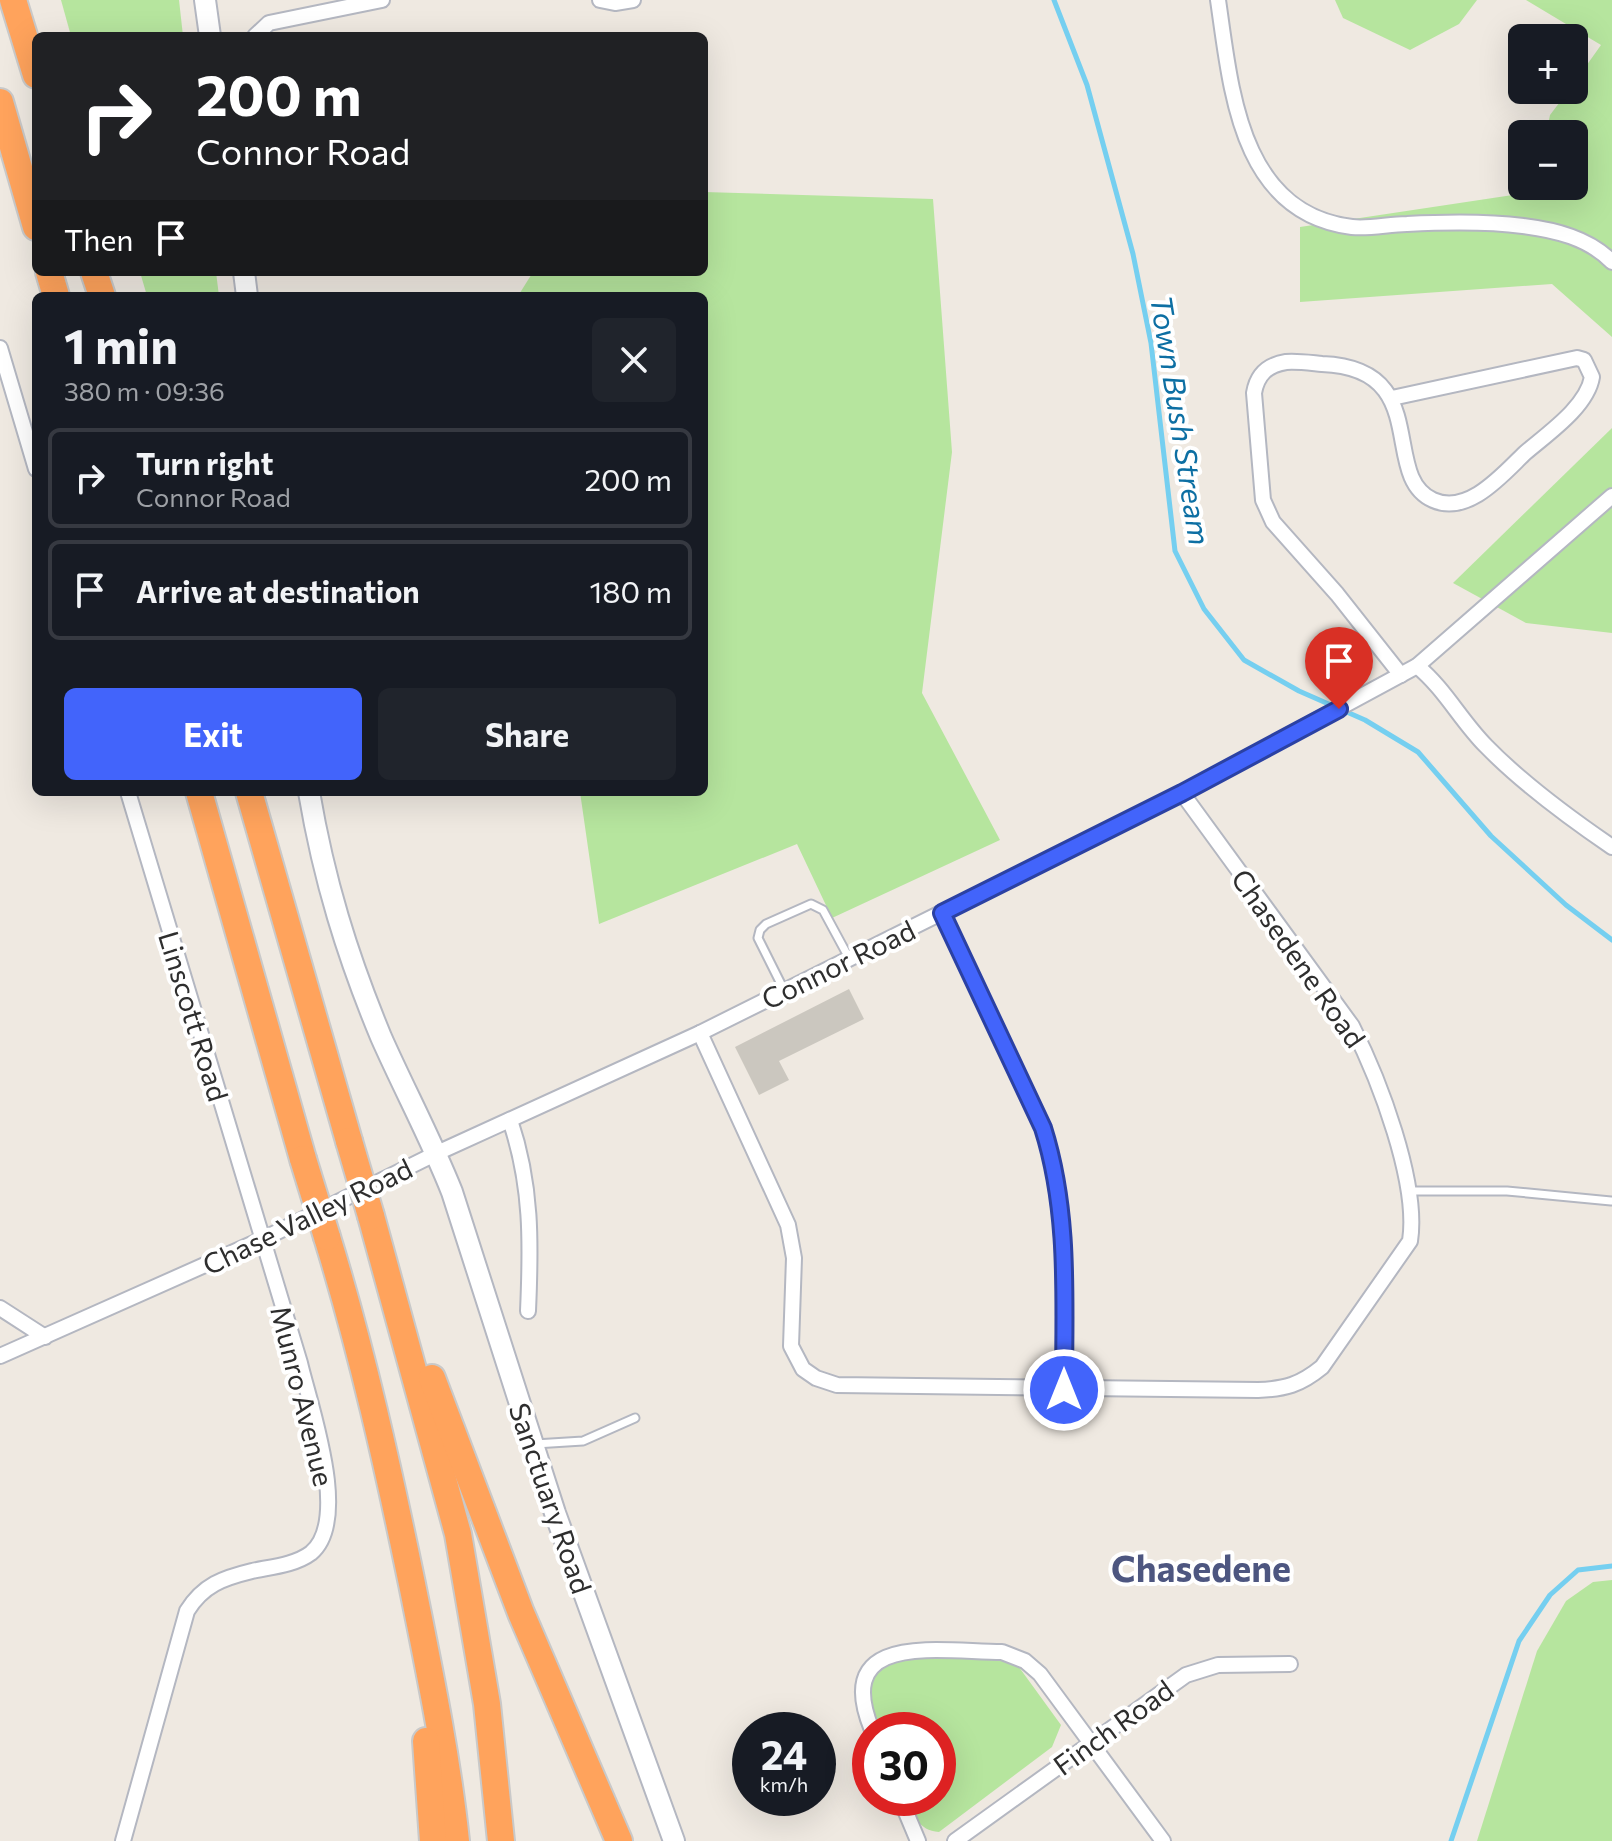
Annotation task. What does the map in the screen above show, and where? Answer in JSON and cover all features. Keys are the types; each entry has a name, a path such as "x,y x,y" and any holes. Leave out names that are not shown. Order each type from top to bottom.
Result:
{"highway":[{"path":"13,0 32,62"},
{"path":"0,102 32,213"},
{"path":"200,796 351,1318 378,1424 430,1675 456,1841"},
{"path":"250,796 384,1259 458,1534 487,1704 501,1841"},
{"path":"384,1259 521,1613 619,1841"},
{"path":"430,1675 425,1727 433,1841"}],"street":[{"path":"205,0 209,32"},
{"path":"259,32 269,23 382,0"},
{"path":"600,0 615,3 633,0"},
{"path":"1218,0 1232,95 1249,152 1275,187 1297,207 1320,220 1354,227 1504,223 1548,229 1580,240 1612,262"},
{"path":"0,348 32,456"},
{"path":"1392,398 1577,358 1584,360 1592,377 1585,395 1487,488 1452,504 1435,501 1419,489 1410,469 1392,398 1375,381 1348,367 1286,362 1269,367 1260,375 1254,393 1263,500 1273,522 1401,675"},
{"name":"Connor Road","path":"437,1153 700,1033 1182,793 1401,675 1417,666 1612,496"},
{"path":"1417,666 1438,686 1484,745 1527,783 1612,847"},
{"name":"Chasedene Road","path":"700,1033 788,1225 794,1258 791,1346 803,1369 816,1378 837,1385 1064,1390 1289,1389 1322,1367 1410,1241 1414,1218 1410,1191 1373,1068 1352,1026 1182,793"},
{"name":"Linscott Road","path":"129,796 261,1240"},
{"name":"Chase Valley Road","path":"0,1356 261,1240 437,1153 383,1040 336,920 310,796"},
{"path":"942,913 1043,1128 1054,1165 1061,1203 1064,1265 1064,1390"},
{"path":"510,1120 522,1156 529,1194 528,1311"},
{"name":"Sanctuary Road","path":"437,1153 533,1444 674,1841"},
{"name":"Munro Avenue","path":"123,1841 183,1623 195,1599 216,1581 305,1556 322,1540 326,1526 328,1497 322,1453 300,1363 261,1240"},
{"path":"0,1308 45,1337"},
{"path":"867,1712 862,1683 874,1662 892,1654 1002,1652 1025,1661 1040,1674 1163,1841"},
{"name":"Finch Road","path":"955,1841 1170,1685 1200,1669 1218,1665 1290,1664"},
{"path":"908,1816 918,1841"}],"lane":[{"path":"784,990 758,938 766,924 811,904 817,905 823,910 849,958"},
{"path":"1410,1191 1507,1191 1611,1201"},
{"path":"533,1444 583,1441 635,1418"}],"green space":[{"path":"61,0 179,0 183,32 70,32"},
{"path":"1335,0 1477,0 1459,24 1410,50 1343,18"},
{"path":"1526,0 1612,0 1612,337 1552,284 1300,302 1300,227 1508,196 1508,200 1588,200 1588,120 1549,120 1558,104 1588,104 1588,63 1601,45 1588,37 1588,24 1566,24"},
{"path":"708,192 933,199 952,452 922,693 1000,840 832,918 797,844 599,924 581,796 708,796 708,292 520,292 530,276 708,276"},
{"path":"141,276 216,276 218,292 146,292"},
{"path":"1612,428 1612,633 1526,623 1453,583"},
{"path":"1612,1580 1612,1841 1477,1841 1537,1651 1566,1601 1593,1582"},
{"path":"891,1657 995,1658 1016,1663 1061,1725 1052,1747 939,1832 932,1831 921,1825 915,1816 956,1816 956,1712 874,1712 864,1685"}],"building":[{"path":"849,989 864,1019 779,1061 789,1080 759,1095 735,1047"}],"waterway":[{"name":"Town Bush Stream","path":"1054,0 1087,85 1133,254 1151,343 1175,551 1204,609 1244,660 1299,691 1365,720 1418,752 1491,836 1566,905 1612,940"},
{"name":"Town Bush Stream","path":"1451,1841 1519,1641 1550,1595 1578,1570 1612,1566"}],"district":[{"name":"Chasedene","path":"1201,1567"}],"route":[{"path":"1064,1390 1064,1265 1061,1203 1054,1165 1043,1128 942,913 1182,793 1339,709"}]}
